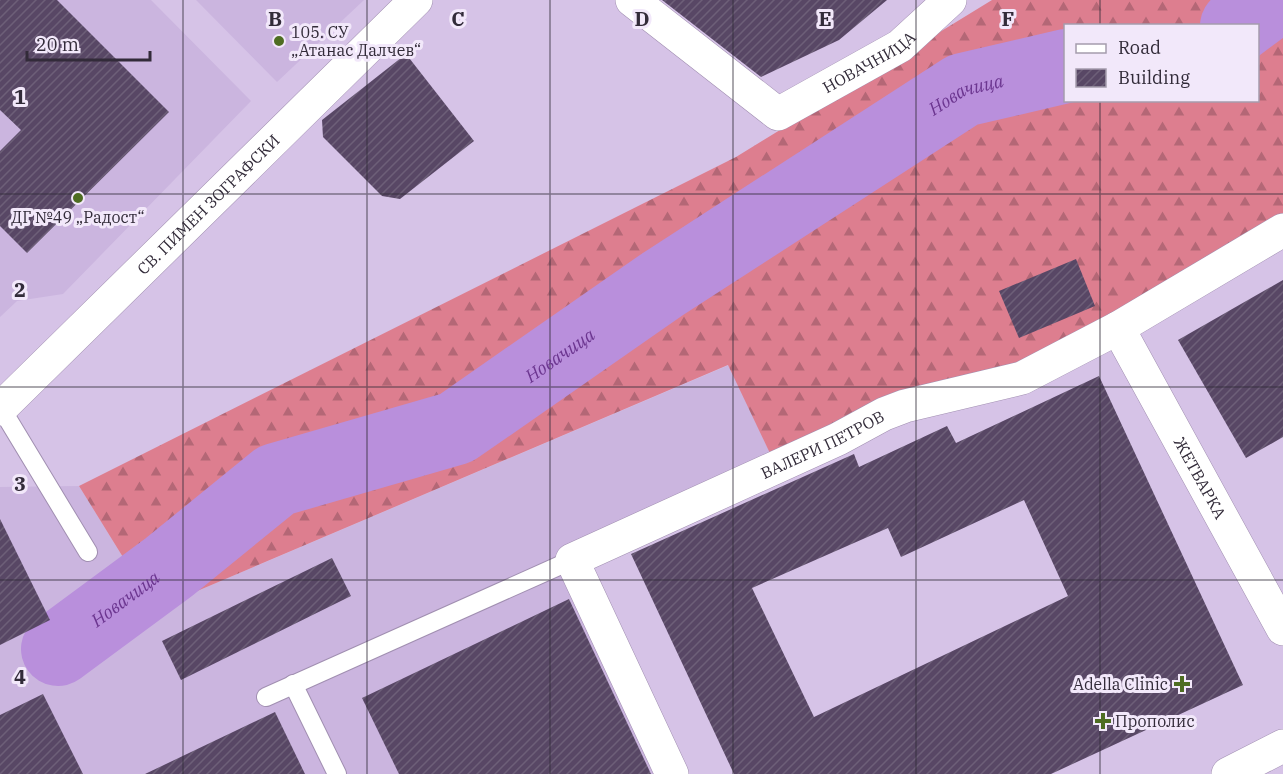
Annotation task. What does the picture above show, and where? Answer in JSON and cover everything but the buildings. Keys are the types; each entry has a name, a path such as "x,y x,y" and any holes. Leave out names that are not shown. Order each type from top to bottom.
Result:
{"street":[{"name":"СВ. ПИМЕН ЗОГРАФСКИ","path":"1,408 416,0"},
{"name":"НОВАЧНИЦА","path":"632,0 778,114 900,46 950,0"},
{"name":"ВАЛЕРИ ПЕТРОВ","path":"572,560 837,439 884,414 921,401 1022,378 1118,328 1283,230"},
{"name":"ЖЕТВАРКА","path":"1118,328 1283,629"},
{"path":"572,560 672,774"},
{"path":"1228,774 1283,746"}],"lane":[{"path":"1,408 88,552"},
{"path":"266,697 572,560"},
{"path":"293,684 337,774"}],"shaded area":[{"name":"ДГ №49 „Радост“","path":"0,0 151,0 251,101 63,294 17,301 0,317"},
{"name":"105. СУ „Атанас Далчев“","path":"196,0 364,0 277,82"},
{"path":"729,365 776,466 572,560 686,774 0,774 0,487 79,486 155,609"}],"green space":[{"path":"992,0 1283,0 1283,230 1118,328 776,466 728,365 155,609 79,486 736,157"}],"waterway":[{"name":"Новачица","path":"1240,24 1272,0"},
{"name":"Новачица","path":"58,649 169,567 276,480 456,428 663,284 963,90 1064,66"}],"place":[{"name":"105. СУ „Атанас Далчев“","path":"279,41"},
{"name":"ДГ №49 „Радост“","path":"78,198"},
{"name":"Adella Clinic","path":"1182,684"},
{"name":"Прополис","path":"1103,721"}]}
